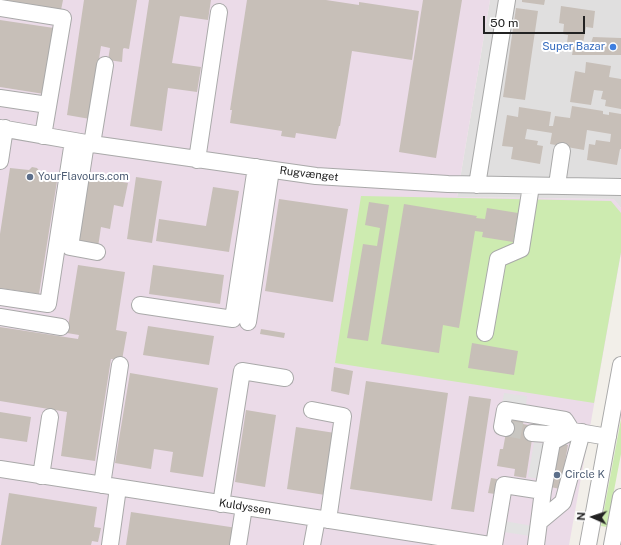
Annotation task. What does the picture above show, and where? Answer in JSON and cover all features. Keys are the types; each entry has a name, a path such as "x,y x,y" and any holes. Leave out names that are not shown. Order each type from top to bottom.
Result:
{"street":[{"path":"477,185 507,0"},
{"path":"0,8 63,18 43,136"},
{"path":"197,160 219,12"},
{"path":"0,297 48,304 84,143 105,65"},
{"path":"0,98 48,105"},
{"path":"0,160 2,128"},
{"name":"Rugvænget","path":"2,128 84,143 316,176 477,185 621,187"},
{"path":"84,143 70,247 97,252"},
{"path":"557,185 562,151"},
{"path":"140,305 233,319 263,168"},
{"path":"248,322 263,168"},
{"path":"484,333 498,259 521,249 531,186"},
{"path":"0,317 61,327"},
{"path":"102,485 120,365"},
{"path":"588,545 621,365"},
{"path":"221,504 242,371 285,378"},
{"path":"312,410 343,416 322,519 312,545"},
{"path":"506,428 502,427 505,410 565,420 577,431"},
{"path":"41,476 50,417"},
{"path":"532,433 547,434 567,430 608,436"},
{"path":"536,545 543,491 552,442 577,431"},
{"path":"539,522 563,502 577,431"},
{"name":"Kuldyssen","path":"1,475 41,476 490,545"},
{"path":"494,545 504,485 543,491"},
{"path":"110,545 118,488"},
{"path":"612,545 621,497"},
{"path":"238,545 244,507"}],"shaded area":[{"path":"0,0 490,0 457,197 614,199 621,208 621,253 569,545 0,545"},
{"path":"490,0 621,0 621,208 613,199 457,197"},
{"path":"504,393 527,396 525,413 501,410"},
{"path":"534,442 551,445 545,480 528,477"},
{"path":"498,520 539,527 537,537 497,531"}],"green space":[{"path":"361,196 611,201 621,213 621,252 594,403 335,363"},
{"path":"621,419 621,454 607,527 601,526"}],"building":[{"path":"4,0 63,0 61,10"},
{"path":"84,0 137,0 129,49 123,49 122,62 108,60 110,48 101,46 90,119 67,115"},
{"path":"149,0 211,0 208,20 180,16 172,63 201,67 197,92 168,88 162,131 130,126"},
{"path":"247,0 326,0 359,5 359,2 419,11 412,60 352,51 340,126 336,139 296,133 295,138 281,136 282,131 230,123 232,110 230,110"},
{"path":"423,0 462,0 436,158 399,152"},
{"path":"522,0 545,0 544,5 522,2"},
{"path":"561,6 595,11 593,28 586,27 583,43 591,43 593,37 621,38 621,55 572,55 574,44 567,43 568,35 563,34 564,24 559,23"},
{"path":"516,8 538,11 525,100 503,97"},
{"path":"0,20 54,28 44,94 0,87"},
{"path":"586,62 611,66 609,77 621,79 621,109 605,106 606,100 601,99 603,91 594,90 591,105 570,102 575,71 585,73"},
{"path":"572,106 603,111 603,114 609,115 609,112 621,114 621,149 617,165 587,160 589,144 595,145 596,140 610,142 611,134 587,130 584,150 550,144 552,133 527,129 525,139 538,141 537,145 543,146 540,164 511,159 513,147 502,146 507,115 518,117 519,107 551,112 549,126 553,126 555,116 570,118"},
{"path":"32,167 37,168 40,172 58,175 39,294 0,288 0,234 10,168 29,170"},
{"path":"87,176 128,183 123,207 114,205 110,229 101,227 98,247 75,243"},
{"path":"136,177 162,181 152,243 127,239"},
{"path":"213,187 239,191 229,252 156,241 159,219 206,226"},
{"path":"279,199 348,209 333,302 265,291"},
{"path":"369,202 389,205 368,341 347,338 363,244 377,246 380,228 365,225"},
{"path":"404,204 477,216 476,218 485,219 487,208 518,213 513,242 482,237 483,232 475,231 459,328 443,325 439,353 381,344"},
{"path":"78,265 125,272 116,330 127,332 122,360 111,359 95,461 61,456 67,412 0,401 0,327 78,339 79,335 67,333"},
{"path":"153,265 224,275 220,304 149,294"},
{"path":"148,326 214,336 209,365 143,355"},
{"path":"261,329 285,333 284,338 260,334"},
{"path":"472,343 518,351 514,375 468,368"},
{"path":"334,367 353,371 349,395 331,391"},
{"path":"130,373 218,388 203,477 170,472 173,452 154,449 151,469 115,463"},
{"path":"366,381 448,393 432,501 350,489"},
{"path":"469,396 491,399 474,512 451,509"},
{"path":"246,410 276,415 265,487 235,482"},
{"path":"0,412 31,417 27,442 0,438"},
{"path":"509,416 524,419 523,424 534,426 526,478 514,476 515,469 497,466 500,449 503,449"},
{"path":"296,427 335,433 325,495 287,489"},
{"path":"554,442 568,445 560,489 546,486"},
{"path":"491,478 497,479 495,494 488,493"},
{"path":"9,493 97,507 94,527 101,528 98,542 92,541 91,545 1,545"},
{"path":"131,512 237,528 234,545 126,545"}],"tunnel":[{"path":"506,428 532,433"}],"place":[{"name":"Super Bazar","path":"613,47"},
{"name":"YourFlavours.com","path":"30,177"},
{"name":"Circle K","path":"557,475"}]}
